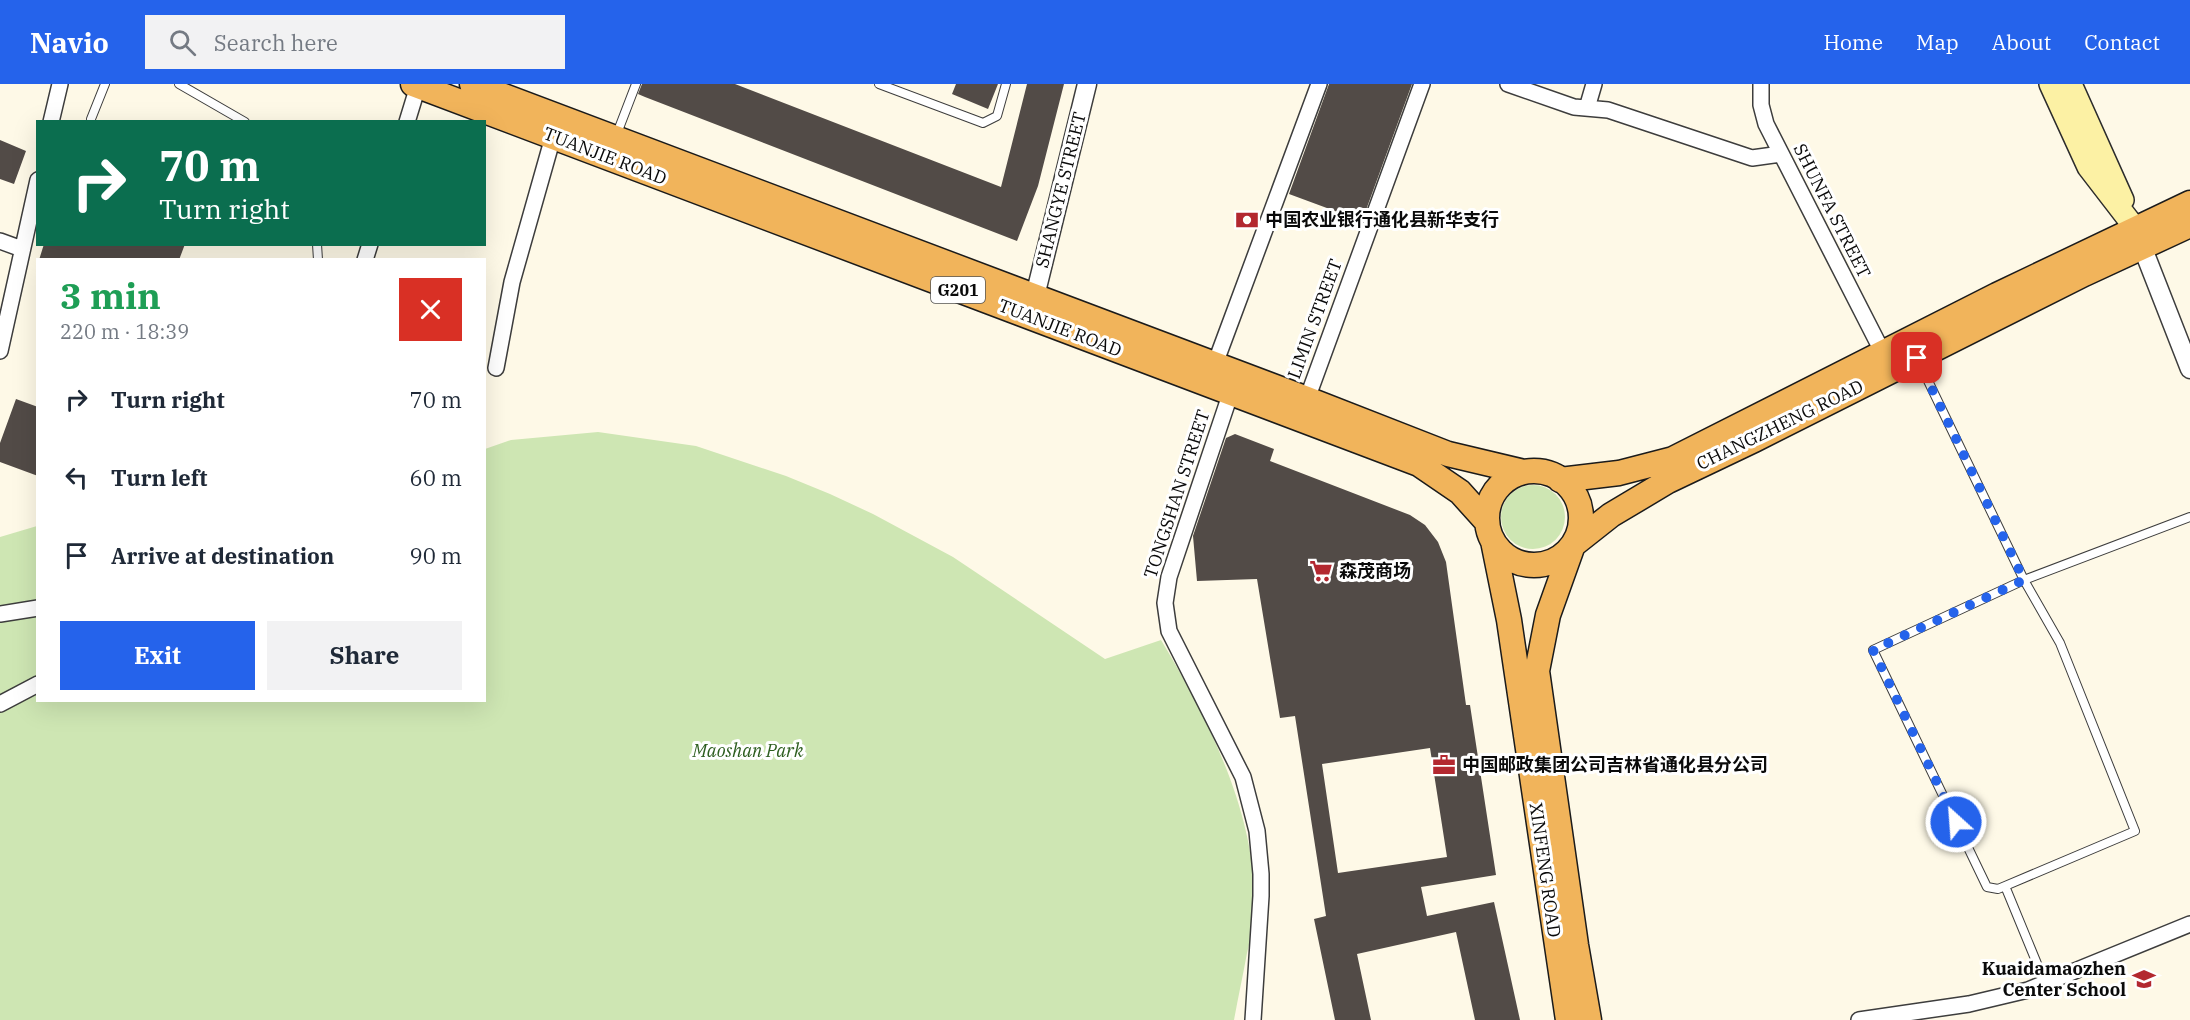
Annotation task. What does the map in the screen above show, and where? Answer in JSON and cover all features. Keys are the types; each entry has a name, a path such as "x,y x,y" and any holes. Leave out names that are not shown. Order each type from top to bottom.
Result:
{"highway":[{"name":"TUANJIE ROAD","path":"472,84 1448,454 1524,472"},
{"name":"TUANJIE ROAD","path":"416,85 1419,464 1460,492 1490,532"},
{"name":"CHANGZHENG ROAD","path":"1573,545 1611,515 1668,481 1917,358 2139,237 2190,203"},
{"name":"CHANGZHENG ROAD","path":"1560,480 1619,473 1673,459 1997,295 2139,237 2190,225"},
{"path":"1524,472 1549,474 1560,480 1569,488 1580,509 1581,522 1573,545 1557,559 1537,565 1516,562 1507,556 1490,532 1490,502 1503,483 1524,472"},
{"name":"XINFENG ROAD","path":"1490,532 1509,620 1568,1020"},
{"name":"XINFENG ROAD","path":"1573,545 1560,575 1548,615 1538,671 1576,945 1589,1020"}],"main road":[{"path":"2050,84 2088,167 2139,237"},
{"path":"2071,84 2139,237"}],"street":[{"path":"51,120 60,84"},
{"name":"SHANGYE STREET","path":"1035,296 1087,84"},
{"path":"1215,364 1319,84"},
{"name":"LIMIN STREET","path":"1307,399 1422,84"},
{"path":"1508,84 1574,107 1608,110 1752,158 1781,154"},
{"path":"1587,108 1594,84"},
{"name":"SHUNFA STREET","path":"1761,84 1763,115 1882,353"},
{"path":"407,120 416,85"},
{"path":"496,368 512,282 554,137"},
{"path":"0,351 36,189"},
{"path":"2139,237 2190,369"},
{"path":"0,241 22,249"},
{"name":"TONGSHAN STREET","path":"1231,392 1169,577 1165,603 1169,631 1243,777 1252,804 1261,874 1253,1020"},
{"path":"0,614 36,608"},
{"path":"0,704 36,685"},
{"path":"1859,1020 1902,1017 2028,990 2190,924"}],"lane":[{"path":"91,119 105,84"},
{"path":"179,84 242,120"},
{"path":"615,138 636,84"},
{"path":"879,84 983,123 997,116 1006,84"},
{"path":"1917,358 2024,580 2060,643 2134,831 1998,889 1987,887 1873,650 2024,580 2190,517"},
{"path":"2005,886 2046,982"}],"green space":[{"name":"Maoshan Park","path":"598,432 696,446 786,476 873,514 953,557 1105,659 1161,640 1213,737 1240,808 1249,844 1254,881 1254,917 1234,1020 0,1020 0,537 36,526 36,702 486,702 486,449 511,440"},
{"path":"1527,485 1539,485 1556,494 1563,505 1565,517 1563,529 1556,540 1539,549 1527,549 1515,544 1506,535 1501,523 1501,511 1506,499 1515,490"}],"building":[{"path":"642,84 735,84 1001,187 1027,84 1064,84 1038,186 1017,241 645,97 638,94"},
{"path":"956,84 998,84 988,109 952,94"},
{"path":"1329,84 1412,84 1362,221 1289,194"},
{"path":"0,140 26,151 14,184 0,179"},
{"path":"43,246 184,246 180,258 40,258"},
{"path":"16,399 36,406 36,475 0,462 0,443"},
{"path":"1235,434 1274,449 1270,461 1410,515 1425,525 1438,542 1446,562 1466,705 1470,705 1496,875 1421,887 1427,916 1494,902 1520,1020 1475,1020 1456,932 1357,954 1371,1020 1335,1020 1314,919 1326,916 1295,716 1280,718 1257,579 1197,581 1193,536 1226,438","holes":["1430,748 1447,857 1338,873 1322,764"]}],"place":[{"name":"中国农业银行通化县新华支行","path":"1247,220"},
{"name":"森茂商场","path":"1321,571"},
{"name":"中国邮政集团公司吉林省通化县分公司","path":"1444,765"},
{"name":"Kuaidamaozhen Center School","path":"2144,979"}],"route":[{"path":"1917,358 2024,580 1873,650 1956,822"}]}
